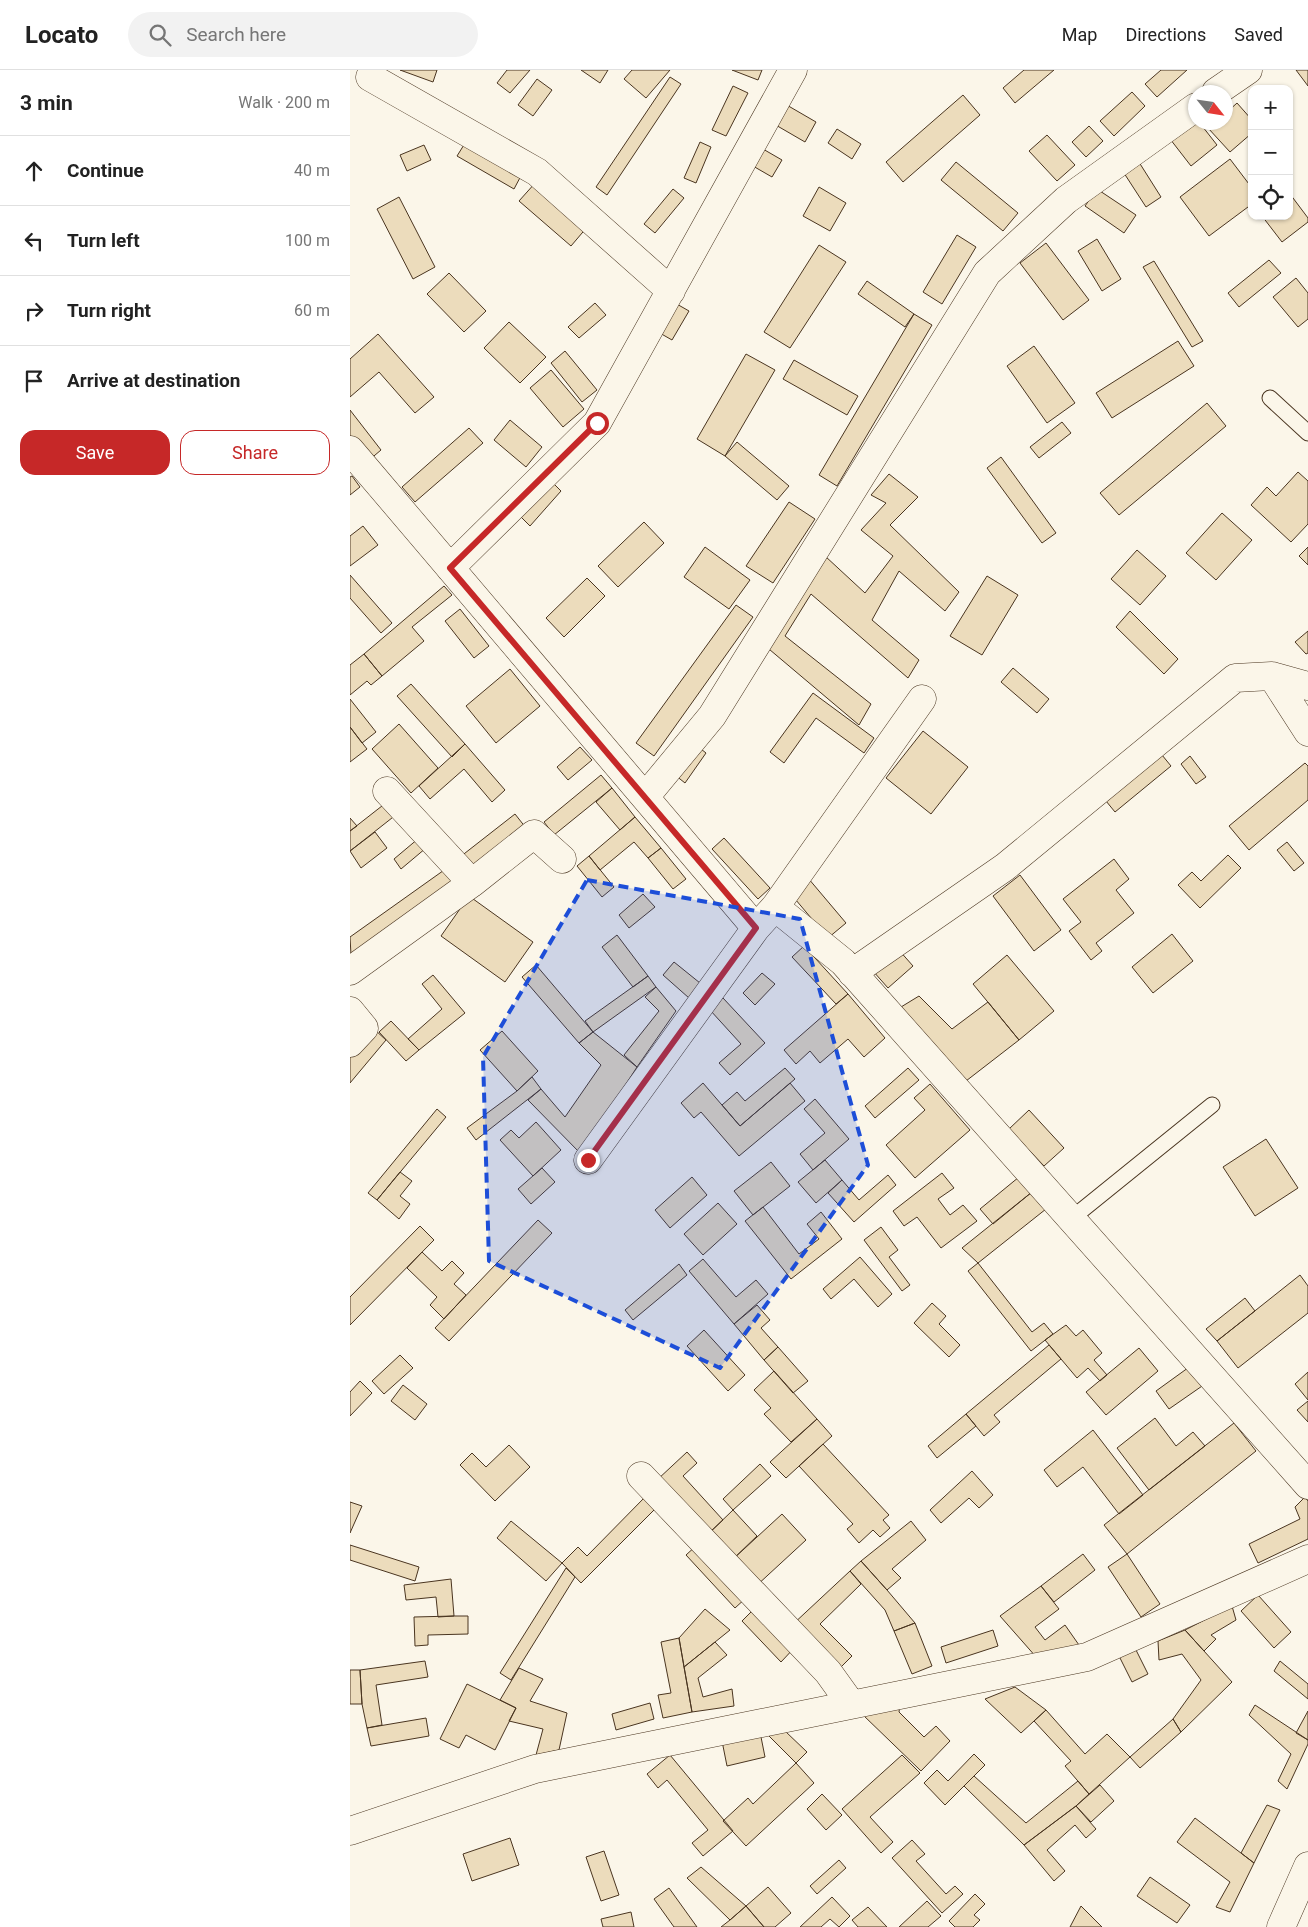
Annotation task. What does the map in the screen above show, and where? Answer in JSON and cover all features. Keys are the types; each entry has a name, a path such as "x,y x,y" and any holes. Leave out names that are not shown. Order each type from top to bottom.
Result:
{"street":[{"path":"450,568 597,423 793,70"},
{"path":"1226,85 1248,70"},
{"path":"370,76 537,172 671,291"},
{"path":"645,797 712,716 988,273 1066,200 1188,113"},
{"path":"350,450 756,928"},
{"path":"852,973 1005,867 1235,678 1272,676 1308,686"},
{"path":"1272,676 1308,732"},
{"path":"588,1160 756,928 775,908 922,699"},
{"path":"387,791 472,883"},
{"path":"350,971 472,883 534,834 562,859"},
{"path":"775,908 843,962 1308,1485"},
{"path":"350,1011 364,1028 350,1043"},
{"path":"641,1476 828,1672 852,1704"},
{"path":"350,1831 535,1769 1087,1657 1308,1559"},
{"path":"1281,1927 1308,1866"}],"lane":[{"path":"1270,398 1308,432"},
{"path":"1071,1219 1212,1105"}],"highlighted area":[{"path":"587,880 800,919 868,1165 720,1368 489,1261 483,1057"}],"building":[{"path":"400,70 437,70 433,82"},
{"path":"507,70 530,70 510,93 497,83"},
{"path":"581,70 608,70 600,83"},
{"path":"632,70 670,70 646,98 624,79"},
{"path":"732,70 762,70 758,80"},
{"path":"1024,70 1054,70 1015,103 1003,88"},
{"path":"1161,70 1187,70 1157,97 1145,84"},
{"path":"1296,70 1308,70 1308,86"},
{"path":"670,77 681,84 607,195 596,187"},
{"path":"537,79 552,90 533,116 518,105"},
{"path":"733,86 748,93 726,136 712,130"},
{"path":"1132,92 1145,106 1114,136 1100,121"},
{"path":"963,95 980,115 903,182 886,162"},
{"path":"1237,103 1248,115 1248,136 1230,152 1210,130 1233,130 1233,107"},
{"path":"785,104 816,122 805,142 774,124"},
{"path":"1188,123 1188,130 1205,130 1217,145 1191,166 1160,126"},
{"path":"1089,126 1103,141 1086,157 1072,142"},
{"path":"837,129 861,144 852,159 828,143"},
{"path":"1047,135 1075,165 1057,181 1029,151"},
{"path":"467,140 523,172 514,189 457,156"},
{"path":"700,142 711,147 696,183 684,178"},
{"path":"424,145 431,160 407,171 400,155"},
{"path":"756,145 782,160 772,177 746,162"},
{"path":"1137,159 1161,197 1146,207 1122,170"},
{"path":"1230,159 1248,183 1248,207 1209,236 1180,197"},
{"path":"956,162 1018,213 1003,231 941,180"},
{"path":"536,182 588,226 571,246 519,201"},
{"path":"819,187 846,203 830,231 803,216"},
{"path":"673,189 684,198 655,233 644,224"},
{"path":"1097,189 1136,215 1124,233 1085,206"},
{"path":"399,197 435,267 413,279 377,209"},
{"path":"1293,198 1308,218 1308,222 1282,242 1265,220 1293,220"},
{"path":"957,235 976,247 942,304 923,292"},
{"path":"1097,239 1121,279 1102,291 1078,251"},
{"path":"1046,243 1089,300 1063,320 1020,263"},
{"path":"819,245 846,262 790,348 764,332"},
{"path":"1269,260 1281,273 1239,307 1228,293"},
{"path":"1154,261 1203,341 1192,347 1143,267"},
{"path":"449,273 486,311 464,332 427,294"},
{"path":"1296,278 1308,293 1308,319 1298,327 1273,297"},
{"path":"867,281 914,314 905,327 858,294"},
{"path":"595,303 606,315 579,338 568,327"},
{"path":"675,303 689,311 672,340 658,332"},
{"path":"914,314 932,325 837,486 819,475"},
{"path":"509,322 546,357 520,383 484,348"},
{"path":"378,334 434,397 415,413 379,372 350,397 350,359"},
{"path":"1178,341 1194,366 1112,418 1096,393"},
{"path":"1034,346 1075,403 1047,423 1007,366"},
{"path":"565,351 597,390 582,402 551,363"},
{"path":"746,354 775,370 725,456 697,439"},
{"path":"794,360 858,396 847,415 783,379"},
{"path":"551,370 584,409 563,427 530,388"},
{"path":"1207,403 1226,426 1119,515 1100,493"},
{"path":"350,410 381,450 368,461 350,438"},
{"path":"510,420 542,447 526,467 494,440"},
{"path":"1062,422 1071,433 1039,458 1030,447"},
{"path":"469,428 483,443 415,502 402,487"},
{"path":"737,442 789,486 777,500 725,456"},
{"path":"1001,457 1056,533 1042,543 987,468"},
{"path":"1298,472 1308,481 1308,524 1291,542 1251,505 1267,487 1276,496"},
{"path":"889,474 918,497 890,525 959,592 945,611 899,571 872,620 919,660 908,678 811,594 785,636 871,704 859,725 763,644 825,556 865,593 893,556 861,530 886,503 871,495"},
{"path":"352,476 360,487 350,495 350,477"},
{"path":"552,482 561,491 530,526 521,517"},
{"path":"789,502 815,519 773,583 746,566"},
{"path":"1222,513 1252,540 1216,580 1186,553"},
{"path":"644,522 664,543 618,587 598,566"},
{"path":"363,526 378,545 350,566 350,536"},
{"path":"705,547 750,580 729,609 684,577"},
{"path":"1308,547 1308,565 1299,556"},
{"path":"1137,550 1166,576 1140,605 1111,579"},
{"path":"350,575 392,623 381,633 350,598"},
{"path":"987,576 1018,595 982,655 950,636"},
{"path":"587,578 605,596 564,637 546,618"},
{"path":"444,586 452,595 412,627 424,641 382,676 364,654"},
{"path":"736,605 753,617 654,756 636,743"},
{"path":"460,609 489,646 474,658 445,621"},
{"path":"1130,611 1178,659 1164,674 1116,627"},
{"path":"1308,631 1308,653 1306,654 1295,642"},
{"path":"364,654 382,676 371,685 367,681 350,695 350,665"},
{"path":"1013,668 1049,699 1037,713 1001,682"},
{"path":"510,669 540,706 496,743 466,706"},
{"path":"411,684 465,744 452,757 397,696"},
{"path":"813,693 874,738 864,753 816,718 784,763 770,752"},
{"path":"350,699 376,732 362,743 350,727"},
{"path":"399,724 438,768 411,793 372,749"},
{"path":"350,727 367,749 350,762"},
{"path":"923,731 968,767 931,814 886,778"},
{"path":"465,744 505,790 492,802 464,769 430,799 419,786"},
{"path":"696,745 706,753 685,783 675,775"},
{"path":"580,747 592,760 568,780 557,767"},
{"path":"1162,755 1171,766 1115,812 1106,801"},
{"path":"1190,756 1206,777 1196,784 1181,764"},
{"path":"1305,763 1308,766 1308,800 1249,850 1229,826"},
{"path":"601,775 612,788 554,835 544,822"},
{"path":"612,788 635,817 620,830 596,802"},
{"path":"387,802 397,814 350,851 350,831"},
{"path":"515,814 526,828 471,871 460,857"},
{"path":"635,817 661,848 648,858 634,842 600,870 589,856"},
{"path":"350,818 357,826 350,831"},
{"path":"375,832 387,848 361,868 350,851"},
{"path":"419,838 426,848 401,869 394,859"},
{"path":"724,838 770,888 758,899 712,849"},
{"path":"1287,842 1304,863 1294,871 1277,850"},
{"path":"661,848 686,879 673,889 648,858"},
{"path":"1228,855 1241,868 1200,908 1178,885 1192,872 1201,881"},
{"path":"589,856 614,887 602,897 577,866"},
{"path":"1114,859 1129,879 1116,890 1134,913 1096,943 1102,951 1091,960 1069,931 1081,922 1063,899"},
{"path":"447,868 455,879 351,955 350,937"},
{"path":"1020,875 1061,930 1034,951 993,896"},
{"path":"808,878 846,923 828,938 790,893"},
{"path":"643,894 655,907 629,928 619,915"},
{"path":"469,896 533,942 505,982 441,936"},
{"path":"1172,934 1193,961 1153,993 1132,967"},
{"path":"617,935 648,976 633,987 602,947"},
{"path":"804,946 848,994 836,1004 792,957"},
{"path":"898,949 913,966 888,988 873,971"},
{"path":"1007,955 1054,1011 1019,1040 973,984"},
{"path":"674,962 700,983 689,998 663,975"},
{"path":"536,965 593,1032 579,1043 522,977"},
{"path":"762,973 775,984 755,1005 743,993"},
{"path":"433,975 465,1013 419,1050 408,1039 442,1009 422,984"},
{"path":"648,976 656,987 593,1032 585,1021"},
{"path":"656,987 676,1011 637,1067 624,1055 659,1011 645,997"},
{"path":"848,994 885,1038 864,1057 848,1039 820,1063 810,1051 796,1064 784,1050"},
{"path":"919,996 952,1029 988,1002 1019,1040 966,1081 901,1007"},
{"path":"723,998 765,1043 730,1075 719,1063 741,1044 710,1010"},
{"path":"391,1021 419,1050 406,1061 379,1032"},
{"path":"374,1029 386,1040 350,1083 350,1057"},
{"path":"502,1031 538,1071 517,1091 480,1050"},
{"path":"593,1032 637,1067 581,1154 528,1100 541,1089 565,1117 601,1065 579,1043"},
{"path":"785,1068 795,1079 740,1126 722,1105 737,1092 745,1101"},
{"path":"908,1068 919,1080 875,1118 865,1106"},
{"path":"532,1077 541,1089 476,1140 467,1128 517,1091"},
{"path":"703,1083 740,1126 790,1083 805,1101 739,1156 701,1112 694,1118 681,1103"},
{"path":"930,1084 970,1130 915,1178 886,1145 925,1110 914,1098"},
{"path":"815,1099 849,1139 813,1170 800,1154 825,1133 804,1109"},
{"path":"437,1109 446,1117 377,1200 368,1193"},
{"path":"1029,1110 1064,1148 1044,1166 1009,1129"},
{"path":"536,1122 561,1150 533,1176 500,1140 511,1130 519,1138"},
{"path":"1266,1139 1298,1188 1255,1216 1223,1167"},
{"path":"825,1160 842,1180 816,1203 798,1182"},
{"path":"771,1162 790,1186 753,1215 734,1191"},
{"path":"542,1168 555,1182 531,1204 518,1189"},
{"path":"400,1172 412,1181 400,1196 410,1204 399,1219 377,1200"},
{"path":"942,1173 954,1188 938,1199 950,1215 963,1205 977,1221 941,1248 917,1217 904,1226 893,1211"},
{"path":"888,1175 896,1185 854,1222 828,1193 842,1180 859,1200"},
{"path":"692,1177 707,1195 670,1228 655,1210"},
{"path":"1019,1177 1032,1192 993,1224 980,1209"},
{"path":"1032,1192 1046,1209 978,1263 962,1248"},
{"path":"718,1203 737,1224 703,1255 684,1234"},
{"path":"763,1207 799,1254 819,1239 807,1224 821,1212 842,1239 791,1279 745,1221"},
{"path":"538,1220 552,1233 449,1341 435,1328"},
{"path":"420,1226 434,1240 350,1325 350,1297"},
{"path":"881,1227 898,1250 889,1257 910,1285 902,1291 864,1240"},
{"path":"422,1252 442,1271 452,1261 464,1273 454,1284 466,1295 444,1319 430,1305 437,1297 407,1268"},
{"path":"860,1257 892,1294 878,1307 854,1279 831,1299 823,1289"},
{"path":"703,1259 736,1297 756,1280 768,1294 734,1324 689,1271"},
{"path":"978,1263 1032,1332 1044,1323 1053,1334 1031,1351 968,1271"},
{"path":"679,1264 687,1275 633,1320 625,1310"},
{"path":"1300,1275 1308,1286 1308,1313 1238,1368 1217,1341"},
{"path":"1245,1298 1255,1311 1217,1341 1206,1329"},
{"path":"932,1303 946,1316 939,1324 960,1345 949,1357 914,1323"},
{"path":"757,1305 770,1320 761,1328 778,1347 764,1360 734,1324"},
{"path":"1066,1325 1076,1336 1083,1330 1102,1353 1094,1360 1107,1375 1100,1381 1088,1368 1077,1378 1045,1340"},
{"path":"704,1330 745,1375 728,1391 687,1346"},
{"path":"1049,1345 1061,1359 994,1415 1000,1422 984,1436 966,1414"},
{"path":"778,1347 808,1381 793,1393 764,1360"},
{"path":"1139,1348 1158,1371 1106,1415 1086,1392"},
{"path":"400,1355 413,1368 384,1394 372,1381"},
{"path":"1192,1365 1205,1384 1169,1409 1156,1391"},
{"path":"774,1371 817,1419 791,1442 764,1414 771,1408 754,1390"},
{"path":"1308,1372 1308,1400 1295,1384"},
{"path":"360,1381 372,1393 350,1416 350,1392"},
{"path":"403,1385 427,1404 415,1420 391,1401"},
{"path":"1308,1401 1308,1422 1297,1410"},
{"path":"966,1414 976,1426 937,1458 928,1446"},
{"path":"1155,1418 1176,1446 1193,1432 1205,1446 1149,1490 1117,1448"},
{"path":"817,1419 832,1436 786,1478 770,1462"},
{"path":"1234,1423 1256,1451 1127,1554 1104,1525"},
{"path":"1093,1430 1143,1495 1119,1514 1083,1467 1057,1487 1044,1470"},
{"path":"823,1444 889,1515 883,1520 890,1528 880,1537 873,1530 859,1543 847,1529 853,1524 799,1466"},
{"path":"509,1445 530,1467 495,1501 460,1465 472,1453 486,1467"},
{"path":"687,1452 697,1463 683,1476 723,1520 707,1535 657,1480"},
{"path":"760,1464 771,1476 733,1510 723,1499"},
{"path":"972,1471 993,1495 979,1508 969,1498 941,1523 930,1510"},
{"path":"646,1496 657,1507 581,1583 562,1563 578,1547 587,1556"},
{"path":"1305,1497 1308,1501 1308,1539 1258,1563 1249,1544 1300,1519 1295,1507"},
{"path":"350,1502 362,1506 350,1533"},
{"path":"733,1510 757,1536 731,1561 707,1535"},
{"path":"782,1514 806,1540 755,1587 731,1561"},
{"path":"511,1521 562,1563 546,1581 497,1538"},
{"path":"911,1521 926,1540 892,1569 901,1578 887,1590 861,1561"},
{"path":"350,1545 419,1567 415,1581 350,1560"},
{"path":"697,1545 747,1597 735,1608 686,1555"},
{"path":"1083,1554 1095,1570 1054,1602 1041,1586"},
{"path":"1127,1554 1160,1604 1141,1617 1108,1567"},
{"path":"861,1561 915,1623 894,1631 885,1610 850,1571"},
{"path":"566,1568 575,1577 511,1680 500,1673"},
{"path":"850,1571 861,1584 820,1624 852,1656 836,1672 791,1626"},
{"path":"451,1579 454,1616 438,1617 436,1597 406,1600 404,1585"},
{"path":"1041,1586 1059,1609 1035,1627 1045,1640 1065,1625 1079,1645 1037,1658 1000,1616"},
{"path":"1258,1595 1291,1632 1274,1648 1241,1611"},
{"path":"757,1606 796,1646 781,1662 742,1621"},
{"path":"1232,1606 1236,1620 1211,1635 1216,1639 1204,1651 1185,1630"},
{"path":"705,1609 730,1630 684,1667 679,1638"},
{"path":"468,1616 468,1634 428,1635 428,1645 415,1646 414,1617"},
{"path":"915,1623 932,1666 912,1674 894,1631"},
{"path":"993,1630 998,1646 946,1663 941,1647"},
{"path":"1185,1630 1232,1682 1181,1732 1173,1719 1201,1680 1182,1654 1159,1660 1158,1641"},
{"path":"679,1638 692,1712 663,1718 658,1695 671,1693 661,1642"},
{"path":"715,1642 727,1655 698,1678 703,1697 732,1689 734,1706 692,1712 684,1667"},
{"path":"1132,1642 1148,1674 1132,1682 1116,1650"},
{"path":"425,1661 428,1677 376,1685 382,1725 367,1728 362,1704 360,1670"},
{"path":"1280,1661 1308,1684 1308,1699 1274,1671"},
{"path":"519,1668 543,1679 530,1701 567,1713 559,1750 536,1755 543,1729 509,1721 516,1708 500,1700"},
{"path":"350,1670 360,1670 362,1704 350,1704"},
{"path":"467,1684 516,1708 495,1750 466,1735 459,1748 440,1739"},
{"path":"1015,1687 1046,1710 1021,1733 985,1699"},
{"path":"650,1703 654,1719 616,1730 612,1714"},
{"path":"900,1704 899,1712 924,1737 936,1726 950,1741 921,1771 863,1715"},
{"path":"1255,1705 1308,1740 1308,1744 1287,1789 1278,1781 1291,1754 1249,1715"},
{"path":"1046,1710 1085,1754 1107,1734 1130,1757 1089,1794 1065,1766 1071,1761 1034,1721"},
{"path":"1308,1711 1308,1740 1296,1733"},
{"path":"426,1718 429,1736 371,1746 367,1728"},
{"path":"1173,1719 1181,1732 1140,1768 1130,1757"},
{"path":"785,1731 807,1752 796,1763 767,1734"},
{"path":"760,1732 765,1757 727,1766 722,1741"},
{"path":"974,1754 985,1765 945,1805 924,1783 937,1770 948,1781"},
{"path":"670,1755 733,1831 703,1856 692,1843 708,1830 667,1780 658,1788 647,1774"},
{"path":"902,1755 920,1773 870,1817 893,1842 881,1853 842,1809"},
{"path":"796,1763 814,1783 746,1846 723,1821 748,1798 753,1804"},
{"path":"974,1776 1026,1823 1078,1781 1089,1794 1024,1845 964,1786"},
{"path":"1100,1785 1114,1801 1091,1822 1076,1806"},
{"path":"822,1794 842,1815 826,1830 807,1809"},
{"path":"1267,1805 1280,1810 1254,1863 1241,1853"},
{"path":"1076,1806 1096,1829 1086,1838 1075,1825 1047,1850 1065,1871 1054,1881 1024,1845"},
{"path":"1195,1818 1254,1863 1230,1912 1216,1907 1230,1882 1177,1842"},
{"path":"510,1838 519,1865 472,1881 463,1854"},
{"path":"912,1840 925,1854 916,1861 946,1894 955,1886 963,1894 942,1913 892,1858"},
{"path":"604,1851 619,1895 601,1901 586,1857"},
{"path":"839,1860 846,1868 817,1894 810,1886"},
{"path":"701,1867 746,1906 730,1920 687,1878"},
{"path":"1150,1877 1190,1905 1177,1923 1137,1896"},
{"path":"768,1887 791,1913 775,1927 764,1927 746,1906"},
{"path":"669,1888 697,1927 674,1927 654,1899"},
{"path":"975,1894 985,1904 974,1915 980,1920 973,1927 955,1927 949,1921"},
{"path":"832,1897 850,1916 839,1927 830,1919 821,1927 800,1927"},
{"path":"927,1901 941,1916 928,1927 899,1927"},
{"path":"746,1906 764,1927 721,1927 730,1920"},
{"path":"1081,1906 1102,1927 1070,1927"},
{"path":"868,1907 887,1927 858,1927 852,1920"},
{"path":"631,1912 634,1927 603,1927 601,1919"}],"route":[{"path":"588,1160 756,928 450,568 597,423"}]}
